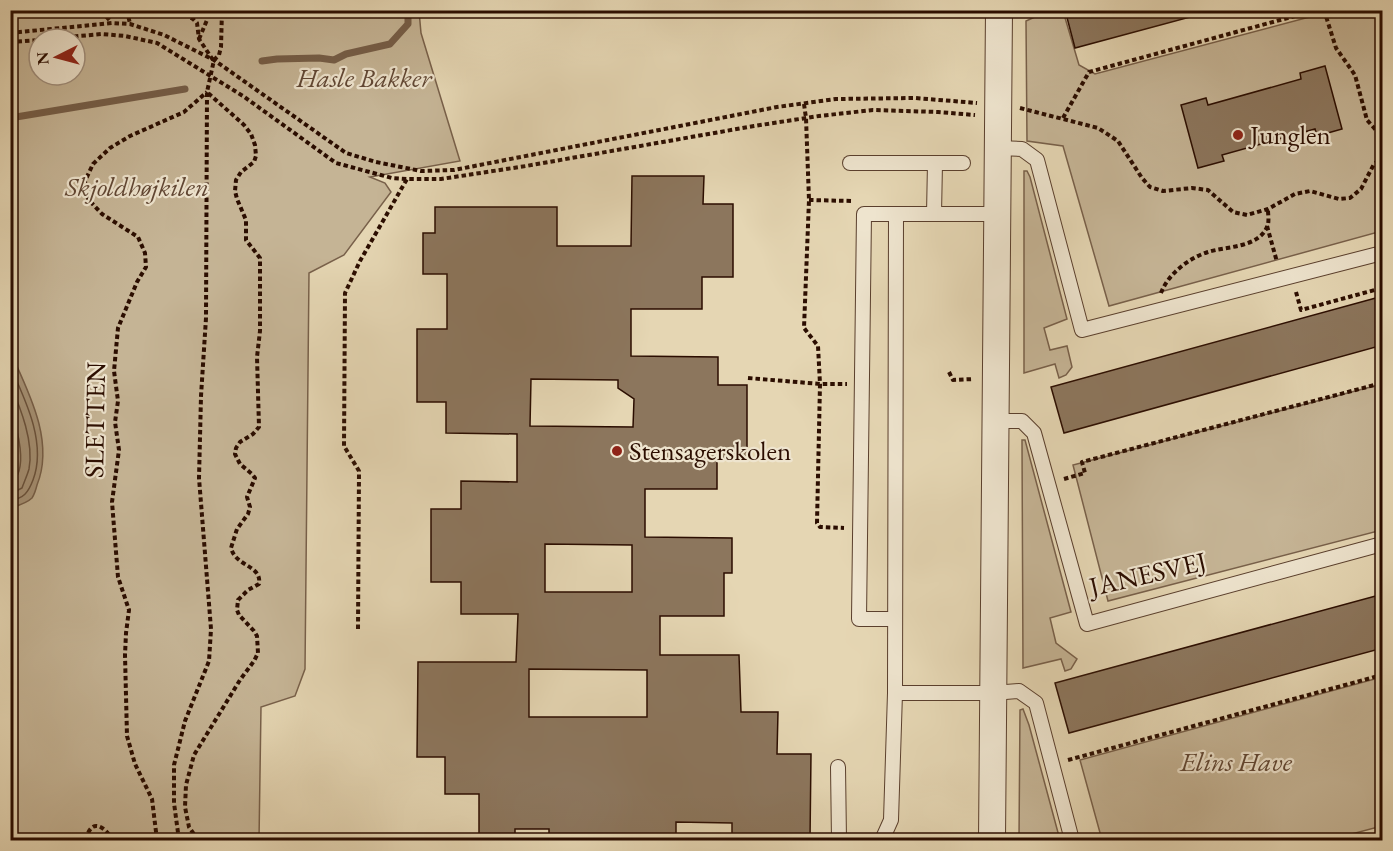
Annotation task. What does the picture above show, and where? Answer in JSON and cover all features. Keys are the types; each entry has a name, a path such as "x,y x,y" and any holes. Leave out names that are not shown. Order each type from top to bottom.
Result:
{"street":[{"path":"992,840 999,10"}],"lane":[{"path":"997,148 1022,149 1036,160 1082,330 1383,253"},
{"path":"850,163 963,163"},
{"path":"934,163 934,214"},
{"path":"895,619 859,619 864,214 997,214"},
{"path":"883,840 891,820 895,693 896,214"},
{"name":"JANESVEJ","path":"996,421 1022,421 1034,433 1087,624 1383,543"},
{"path":"895,693 1019,691 1036,703 1072,840"},
{"path":"838,767 839,840"},
{"path":"1377,840 1383,839"}],"path":[{"path":"103,10 112,22"},
{"path":"127,10 130,24"},
{"path":"178,10 197,23 199,39 213,60 207,92 206,318 201,396 200,478 211,629 208,661 185,721 174,765 174,803 179,840"},
{"path":"199,39 207,20 207,10"},
{"path":"213,60 219,55 221,47 222,10"},
{"path":"1063,118 1089,72 1317,10"},
{"path":"1324,10 1336,48 1355,75 1367,120 1383,136"},
{"path":"10,33 112,22 130,24 164,35 213,60 346,153 421,171 454,170 777,107 836,99 876,97 915,98 1063,118 1098,128 1118,141 1150,187 1163,191 1192,188 1208,190 1233,212 1247,215 1268,209 1295,194 1310,191 1339,199 1350,198 1361,189 1374,164 1383,158"},
{"path":"87,35 125,36 158,43 243,96 336,163 392,178 441,179 742,128 873,110 938,112 997,110"},
{"path":"10,42 27,40"},
{"path":"198,840 189,827 185,807 186,785 194,755 258,653 257,636 242,620 237,610 238,600 248,590 259,584 260,578 258,573 236,559 231,548 237,529 248,514 250,507 247,497 255,478 240,464 235,454 236,448 259,427 257,357 260,331 260,258 246,240 246,220 235,191 236,180 241,172 254,162 255,145 244,125 207,92"},
{"name":"SLETTEN","path":"157,840 152,799 135,764 127,736 126,644 129,610 118,577 112,502 119,450 115,422 118,401 114,371 118,328 137,282 146,267 144,252 138,237 102,214 88,199 85,181 93,164 110,148 130,136 184,112 207,92"},
{"path":"804,104 809,200 804,328 818,346 820,384 817,523 820,527 860,528"},
{"path":"358,629 359,471 344,446 345,293 360,261 407,179"},
{"path":"1268,209 1267,225 1277,263"},
{"path":"1155,311 1164,286 1173,274 1189,261 1208,252 1246,245 1261,235 1267,225"},
{"path":"1292,276 1301,310 1383,288"},
{"path":"748,378 820,384 862,384"},
{"path":"1048,483 1085,473 1082,462 1383,383"},
{"path":"1072,759 1383,675"},
{"path":"86,840 91,829 96,826 101,826 106,830 113,840"}],"green space":[{"name":"Skjoldhøjkilen","path":"10,11 419,11 421,33 460,161 370,177 385,183 391,192 344,255 309,273 305,669 295,696 261,707 259,840 11,840"},
{"path":"1048,11 1063,11 1079,65 1095,74 1332,11 1382,11 1382,231 1109,306 1063,146 1027,141 1026,21"},
{"path":"1024,171 1027,171 1030,177 1067,319 1044,328 1050,350 1067,346 1072,367 1066,375 1059,378 1055,364 1024,373"},
{"path":"1382,384 1382,530 1108,601 1073,465"},
{"path":"1022,440 1025,440 1071,612 1050,618 1056,643 1077,659 1071,669 1065,671 1061,659 1023,668"},
{"name":"Elins Have","path":"1382,677 1382,826 1329,840 1102,840 1080,760"},
{"path":"1023,709 1060,840 1019,840 1020,710"}],"water":[{"path":"10,351 37,416 43,451 42,468 33,497 11,508"}],"building":[{"path":"1065,10 1194,10 1194,16 1075,48"},
{"path":"1325,66 1342,129 1317,136 1315,129 1222,155 1224,161 1198,168 1181,105 1206,98 1208,105 1301,79 1300,73"},
{"path":"632,176 704,176 703,204 733,204 733,277 702,277 702,309 631,309 631,356 718,357 718,385 747,385 747,459 717,458 717,489 645,489 645,537 732,538 732,573 724,573 724,616 660,616 660,655 739,655 741,712 778,712 777,754 811,754 810,840 732,840 732,823 676,822 676,840 549,840 549,829 515,829 515,840 479,840 479,794 445,794 445,757 417,757 418,662 516,662 518,614 461,614 461,582 431,582 431,509 461,509 461,481 517,482 517,434 446,433 446,402 417,402 417,329 447,329 447,274 423,274 423,233 435,233 435,207 557,207 557,246 631,246","holes":["531,379 618,380 618,388 634,399 633,427 530,426","545,544 632,545 632,592 545,592","529,669 647,670 647,717 529,717"]},
{"path":"1383,296 1383,345 1064,433 1051,387"},
{"path":"1383,594 1383,648 1069,733 1055,683"}],"waterway":[{"path":"262,61 319,58 334,60 346,54 390,44 408,24 408,10"},
{"path":"10,118 185,89"}],"place":[{"name":"Junglen","path":"1238,135"},
{"name":"Stensagerskolen","path":"617,451"}],"park label":[{"name":"Hasle Bakker","path":"364,78"}]}
